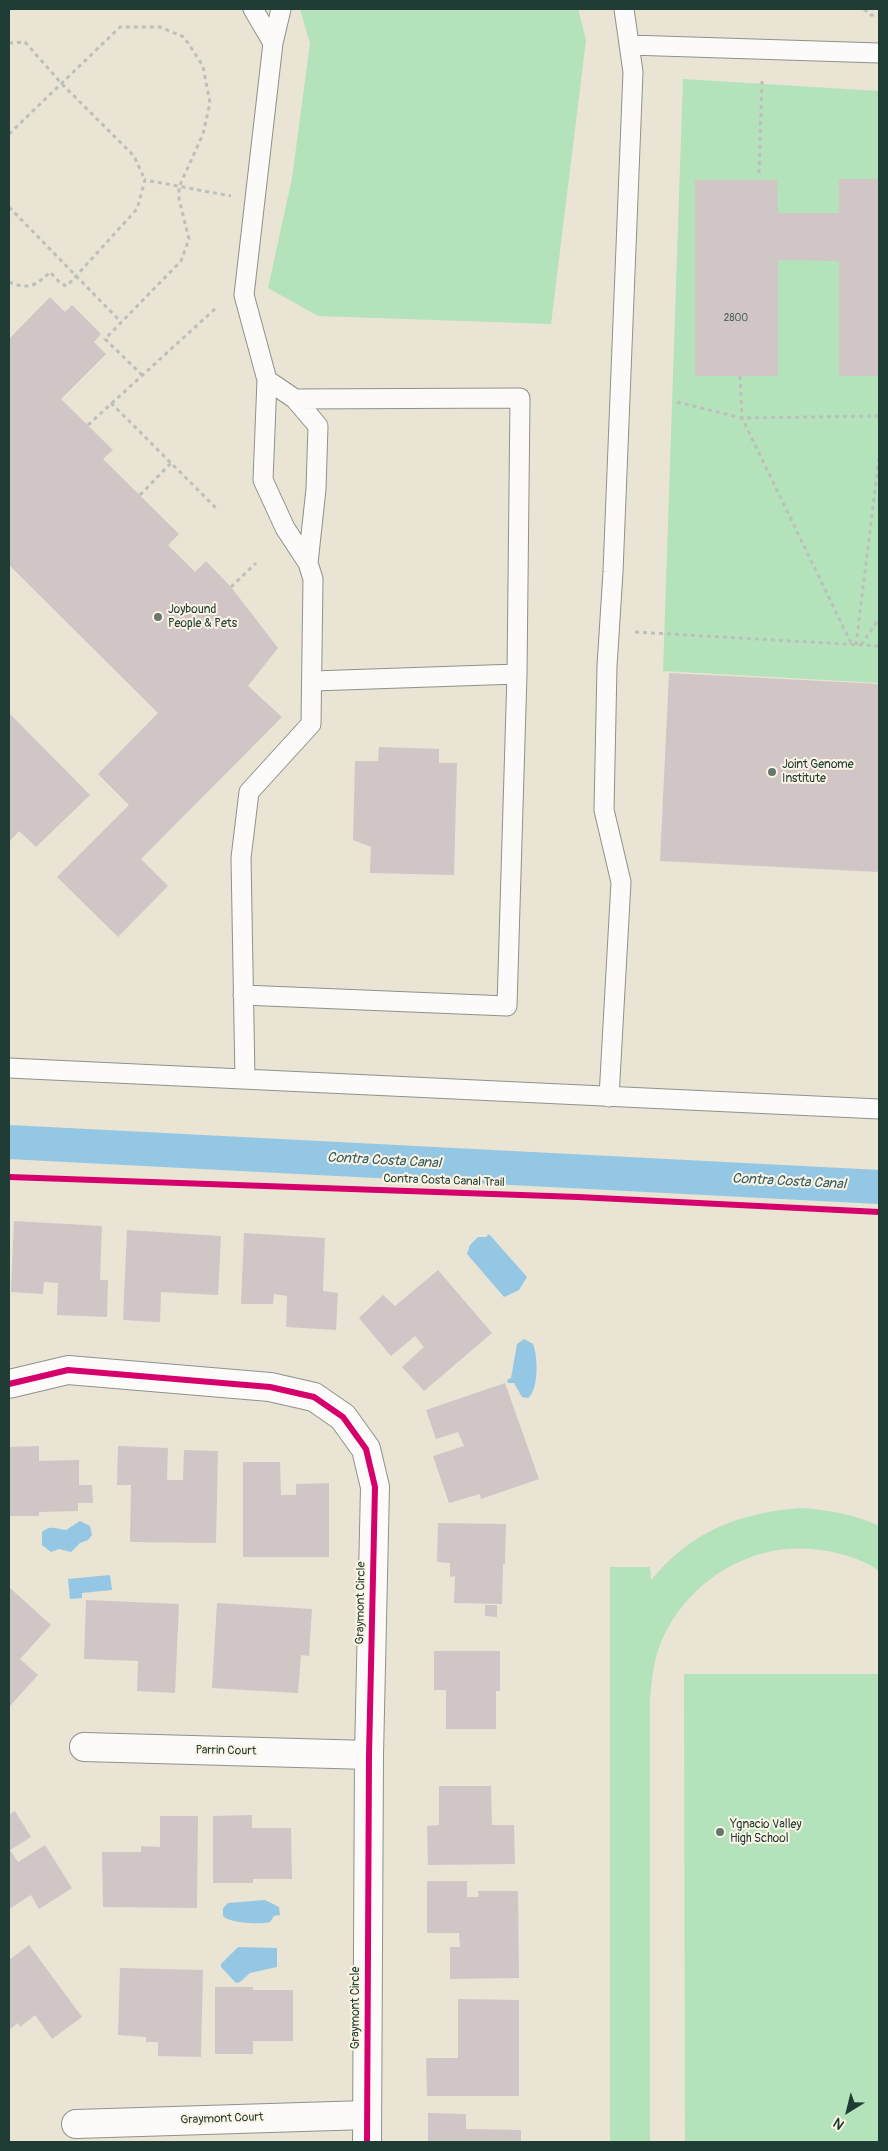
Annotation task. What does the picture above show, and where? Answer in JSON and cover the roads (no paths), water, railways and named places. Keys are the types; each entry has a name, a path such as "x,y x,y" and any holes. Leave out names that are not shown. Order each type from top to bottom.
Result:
{"street":[{"name":"Graymont Circle","path":"9,1384 68,1370 270,1387 314,1397 343,1417 366,1449 375,1487 369,1754 367,2142"},
{"name":"Parrin Court","path":"84,1747 369,1754"},
{"name":"Graymont Court","path":"76,2124 367,2115"}],"lane":[{"path":"253,9 273,43"},
{"path":"245,1079 241,858 249,792 311,724 313,579 308,564 285,528 263,480 267,380 244,295 273,43 282,9"},
{"path":"609,1097 621,882 604,810 607,666 613,572 633,72 624,9"},
{"path":"629,45 879,53"},
{"path":"267,380 295,399 318,426 316,489 308,564"},
{"path":"243,995 506,1006 517,674 520,398 295,399"},
{"path":"312,681 517,674"},
{"path":"9,1068 879,1109"}],"water":[{"path":"489,1234 527,1277 519,1290 504,1297 467,1254 470,1245 478,1237 486,1237"},
{"path":"524,1339 533,1344 537,1364 536,1381 532,1394 528,1398 522,1397 514,1383 508,1383 507,1380 511,1378 517,1344"},
{"path":"80,1521 90,1526 92,1535 71,1552 59,1549 51,1552 42,1545 42,1532 48,1528 66,1530"},
{"path":"110,1575 112,1590 82,1593 82,1598 70,1599 68,1579"},
{"path":"265,1900 279,1907 280,1915 274,1916 270,1922 245,1923 223,1916 223,1908 228,1903"},
{"path":"238,1947 277,1948 277,1967 250,1973 240,1982 236,1983 221,1967 221,1964"}],"waterway":[{"name":"Contra Costa Canal","path":"9,1142 879,1187"}],"place":[{"name":"Joybound People & Pets","path":"158,617"},
{"name":"Joint Genome Institute","path":"772,772"},
{"name":"Ygnacio Valley High School","path":"720,1832"}]}
